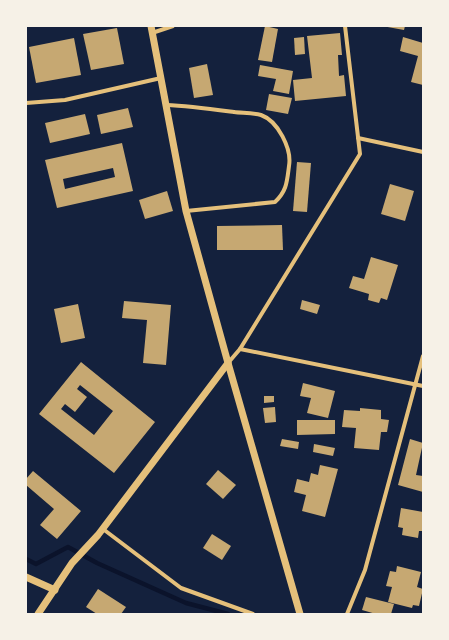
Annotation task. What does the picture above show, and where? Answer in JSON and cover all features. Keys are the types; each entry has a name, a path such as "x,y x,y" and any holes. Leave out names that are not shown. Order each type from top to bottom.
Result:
{"street":[{"path":"173,26 152,30 186,211 300,614"},
{"path":"38,614 72,563 103,529 240,349 360,154 345,26"},
{"path":"26,103 65,100 161,78"},
{"path":"166,105 188,106 261,115 272,121 278,129 286,146 290,160 287,182 282,196 275,202 186,211"},
{"path":"358,138 423,152"},
{"path":"240,349 423,386"},
{"path":"346,614 365,570 423,356"},
{"path":"103,529 181,588 253,614"},
{"path":"26,577 55,590"}],"building":[{"path":"265,26 278,29 272,62 258,60"},
{"path":"382,26 405,26 404,30"},
{"path":"117,28 124,64 91,70 83,34"},
{"path":"340,33 342,55 338,55 339,76 344,75 346,96 295,101 293,80 312,78 307,36"},
{"path":"304,37 305,54 295,55 294,38"},
{"path":"403,37 423,43 423,85 411,82 418,56 400,51"},
{"path":"74,38 81,75 36,83 29,47"},
{"path":"207,64 213,95 194,98 189,68"},
{"path":"260,65 293,71 289,94 273,91 276,79 258,76"},
{"path":"269,94 292,98 288,114 266,110"},
{"path":"128,108 133,127 101,134 97,115"},
{"path":"85,114 90,134 50,143 45,123"},
{"path":"122,143 133,191 57,208 45,160","holes":["113,168 115,177 65,189 63,179"]},
{"path":"297,162 311,163 307,212 293,211"},
{"path":"390,184 414,191 405,221 381,214"},
{"path":"167,191 173,211 145,219 139,200"},
{"path":"282,225 283,250 217,250 217,226"},
{"path":"371,257 398,265 387,300 381,298 379,303 368,300 369,294 349,288 353,276 364,279"},
{"path":"302,300 320,305 317,314 300,309"},
{"path":"124,301 171,305 166,365 143,363 147,320 122,318"},
{"path":"78,304 85,338 61,343 54,309"},
{"path":"81,362 155,422 114,473 39,414","holes":["80,385 113,411 94,435 61,409 65,404 75,412 87,397 77,389"]},
{"path":"303,383 335,391 328,418 307,413 311,398 300,396"},
{"path":"264,396 274,396 274,402 264,403"},
{"path":"275,407 276,422 265,423 263,408"},
{"path":"360,408 381,410 381,419 389,420 387,432 381,432 379,450 354,448 356,428 342,427 344,410 360,411"},
{"path":"297,420 335,420 335,434 297,435"},
{"path":"282,439 299,442 298,449 280,446"},
{"path":"410,439 423,443 416,475 423,476 423,492 398,485"},
{"path":"314,444 335,448 333,456 313,452"},
{"path":"320,465 338,469 325,517 302,511 306,495 294,492 297,479 309,482 311,473 318,475"},
{"path":"218,470 236,485 223,499 206,484"},
{"path":"33,471 81,511 57,539 40,525 54,509 26,485 26,479"},
{"path":"401,508 423,512 423,531 419,531 418,538 402,535 403,528 398,527"},
{"path":"212,534 231,546 222,560 203,548"},
{"path":"397,566 421,572 417,587 423,589 419,606 413,605 412,608 388,602 392,587 386,586 390,571 396,572"},
{"path":"98,589 126,607 121,614 97,614 86,607"},
{"path":"366,597 394,604 391,614 376,614 362,610"}],"waterway":[{"path":"26,559 36,564 68,547 97,563 186,603 228,614"}]}
